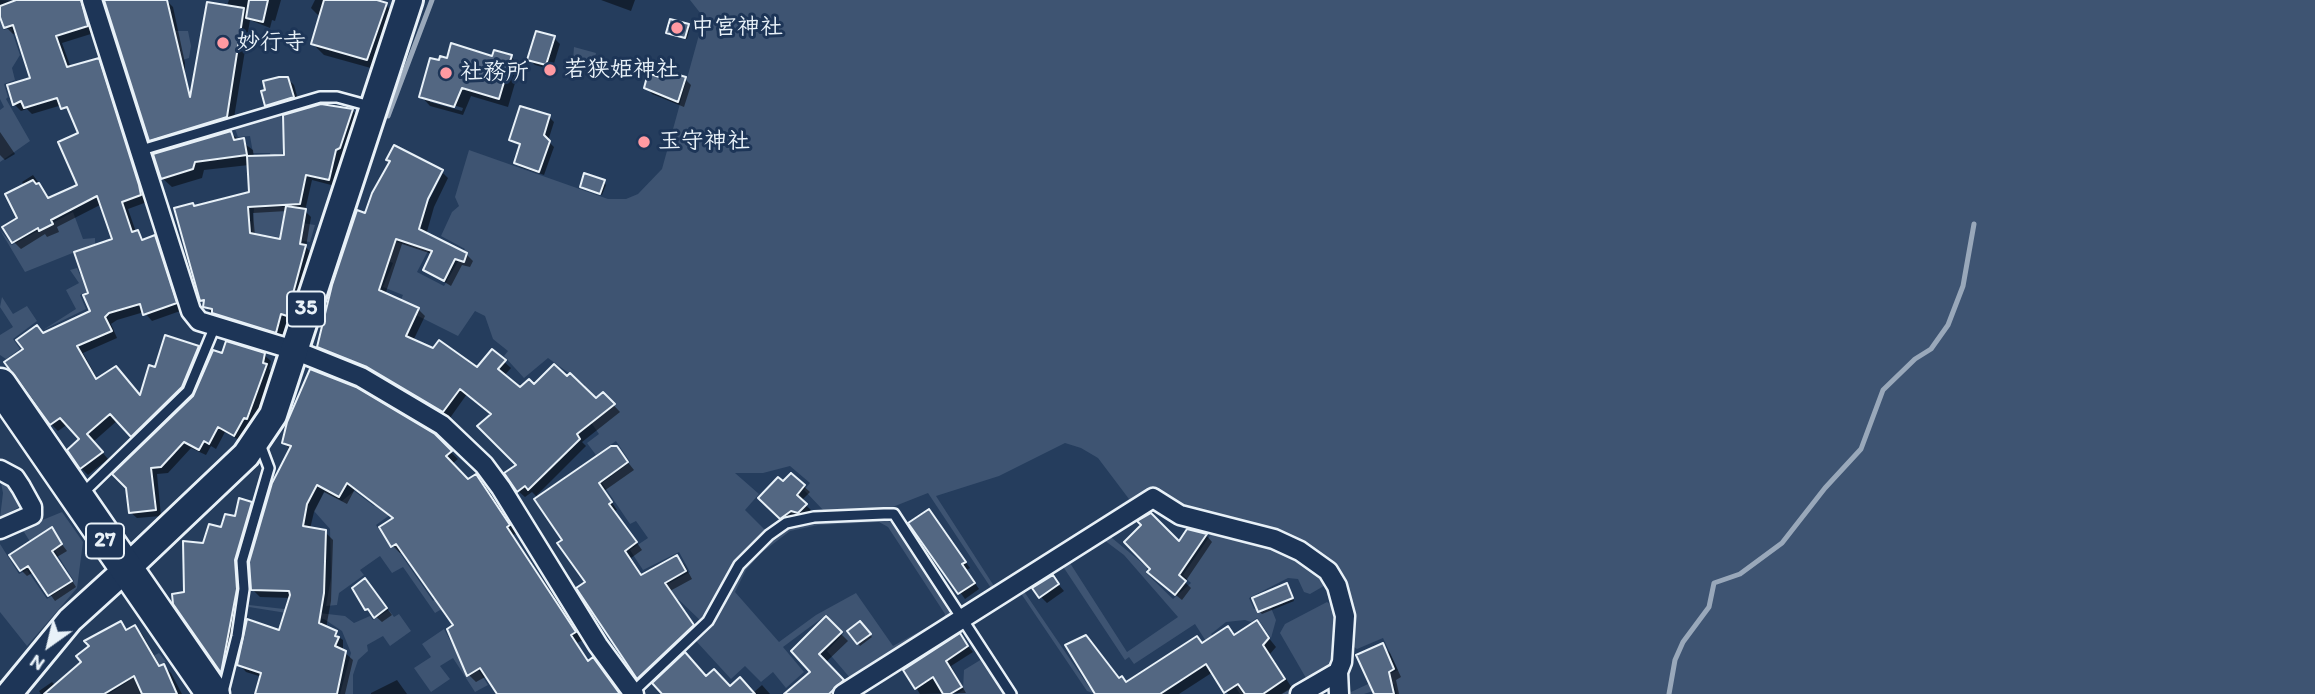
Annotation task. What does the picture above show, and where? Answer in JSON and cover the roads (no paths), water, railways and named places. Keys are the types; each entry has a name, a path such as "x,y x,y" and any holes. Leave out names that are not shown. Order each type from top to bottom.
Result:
{"highway":[{"name":"27","path":"0,386 213,694"}],"main road":[{"name":"35","path":"125,570 217,484 258,440 273,415 406,1"},
{"path":"4,693 70,620 125,570"}],"street":[{"path":"92,0 191,312 200,321 294,350 360,377 442,425 465,445 514,507 598,645 633,693"},
{"path":"0,470 15,478 32,507 32,515 0,529"},
{"path":"843,694 1153,498 1180,514 1274,540 1320,564 1337,586 1345,615 1342,662 1338,672 1339,694"},
{"path":"1300,694 1338,672"}],"lane":[{"path":"138,151 320,97 337,97 372,106"},
{"path":"78,499 188,391 215,326"},
{"path":"222,694 237,636 244,589 242,561 269,468 258,440"},
{"path":"633,693 708,621 739,565 786,523 814,517 894,514 1011,694"}],"waterway":[{"path":"388,116 432,0"},
{"path":"1669,694 1675,660 1683,642 1709,607 1714,583 1740,574 1782,543 1825,488 1861,449 1883,390 1915,359 1931,349 1948,325 1963,286 1974,224"}],"place":[{"name":"中宮神社","path":"677,28"},
{"name":"妙行寺","path":"223,43"},
{"name":"若狭姫神社","path":"550,70"},
{"name":"社務所","path":"446,73"},
{"name":"玉守神社","path":"644,142"}]}
